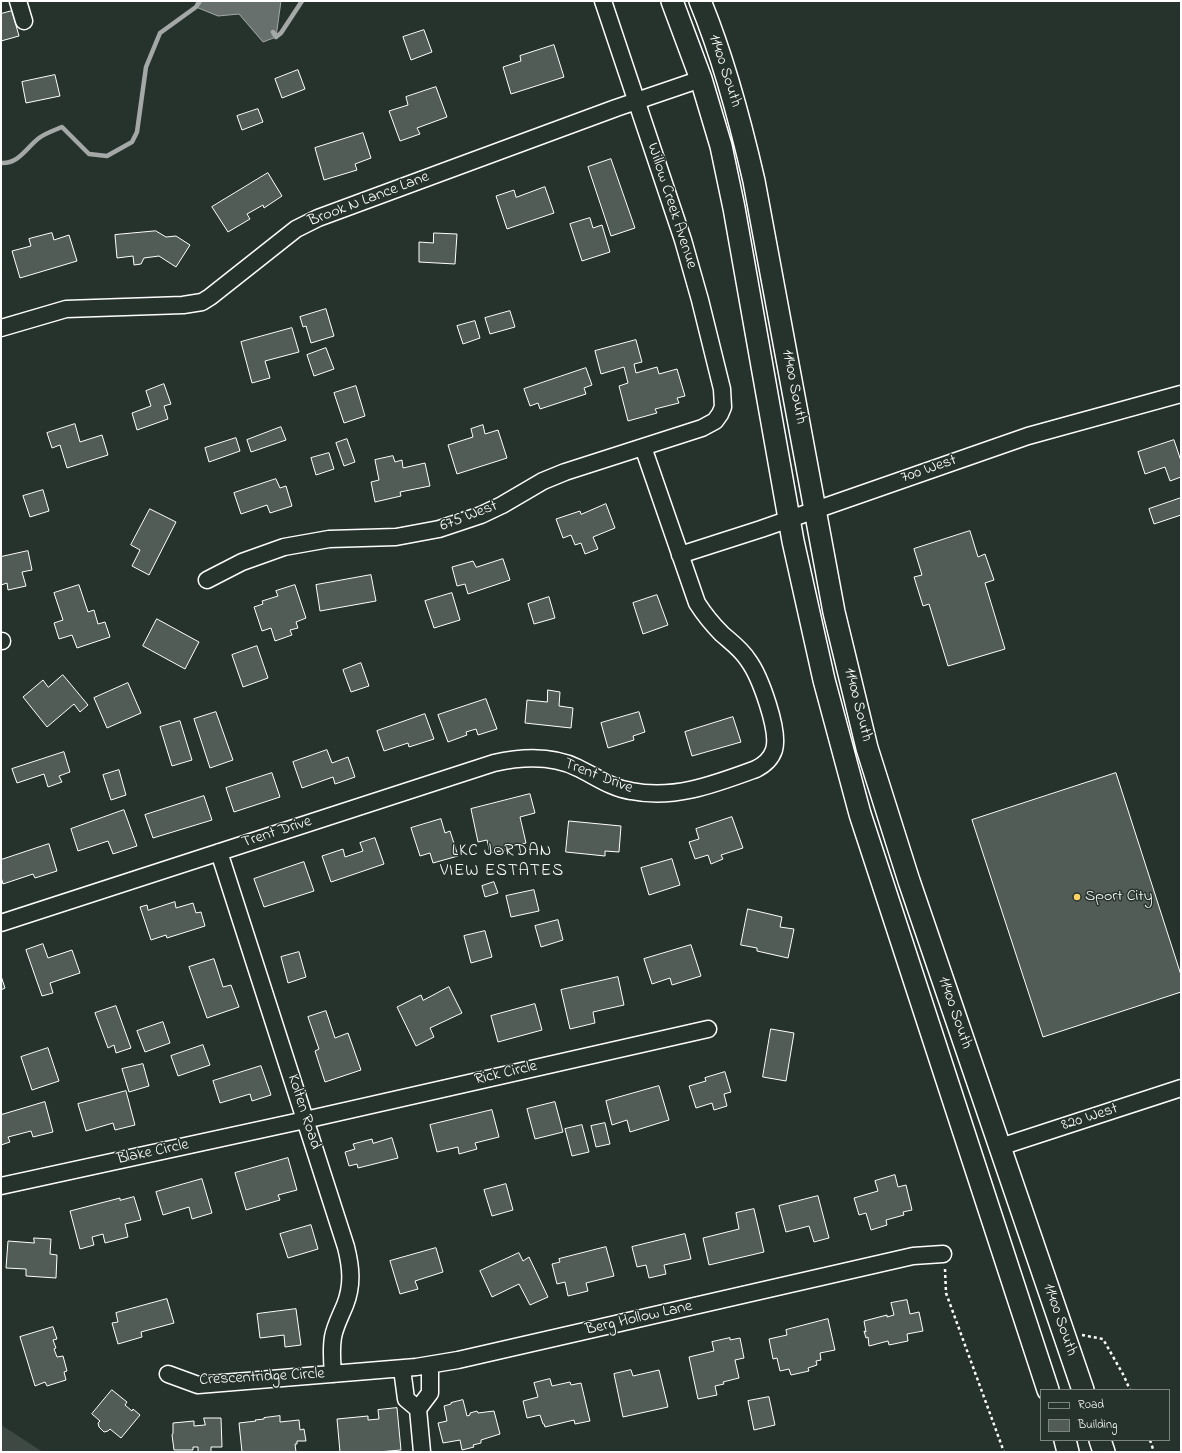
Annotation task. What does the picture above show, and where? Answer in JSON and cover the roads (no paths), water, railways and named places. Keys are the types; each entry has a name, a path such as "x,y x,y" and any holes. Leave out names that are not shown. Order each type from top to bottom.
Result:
{"main road":[{"name":"11400 South","path":"672,1 701,79 721,146 734,208 789,518 824,680 860,814 1048,1389"},
{"name":"11400 South","path":"700,1 725,70 745,140 816,509 834,612 867,748 909,881 1082,1389"},
{"path":"1064,1441 1068,1452"},
{"path":"1100,1441 1104,1452"}],"street":[{"path":"18,1 24,21"},
{"name":"Willow Creek Avenue","path":"603,1 683,240 700,300 722,389 723,406 720,414"},
{"name":"Brook N Lance Lane","path":"1,328 66,309 182,305 202,302 296,229 307,223 701,79"},
{"name":"700 West","path":"680,555 761,529 1028,436 1181,394"},
{"name":"675 West","path":"207,580 242,562 284,547 329,539 396,537 439,529 481,515 502,505 543,481 565,472 709,425 720,414"},
{"name":"Trent Drive","path":"1,922 486,765 506,760 544,758 576,767 614,786 630,791 649,794 670,794 692,790 756,769 764,764 770,758 774,749 776,738 759,680 748,659 708,619 697,603 643,447"},
{"name":"Kolten Road","path":"219,852 351,1265 351,1284 346,1303 333,1336 333,1374"},
{"name":"Rick Circle","path":"305,1120 708,1029"},
{"name":"820 West","path":"1000,1147 1181,1088"},
{"name":"Blake Circle","path":"1,1186 305,1120"},
{"name":"Berg Hollow Lane","path":"333,1374 430,1365 458,1360 913,1256 943,1254"},
{"path":"422,1452 418,1409 430,1393 430,1365"},
{"path":"402,1368 406,1399 418,1409"},
{"name":"Crescentridge Circle","path":"168,1374 198,1385 333,1374"}],"waterway":[{"path":"1,163 13,161 39,138 62,127 89,154 107,156 132,142 137,132 146,67 160,33 196,7 200,1"},
{"path":"273,32 276,37 281,33 302,1"}],"place":[{"name":"Sport City","path":"1077,897"}],"district":[{"name":"LKC JORDAN VIEW ESTATES","path":"502,862"}]}
